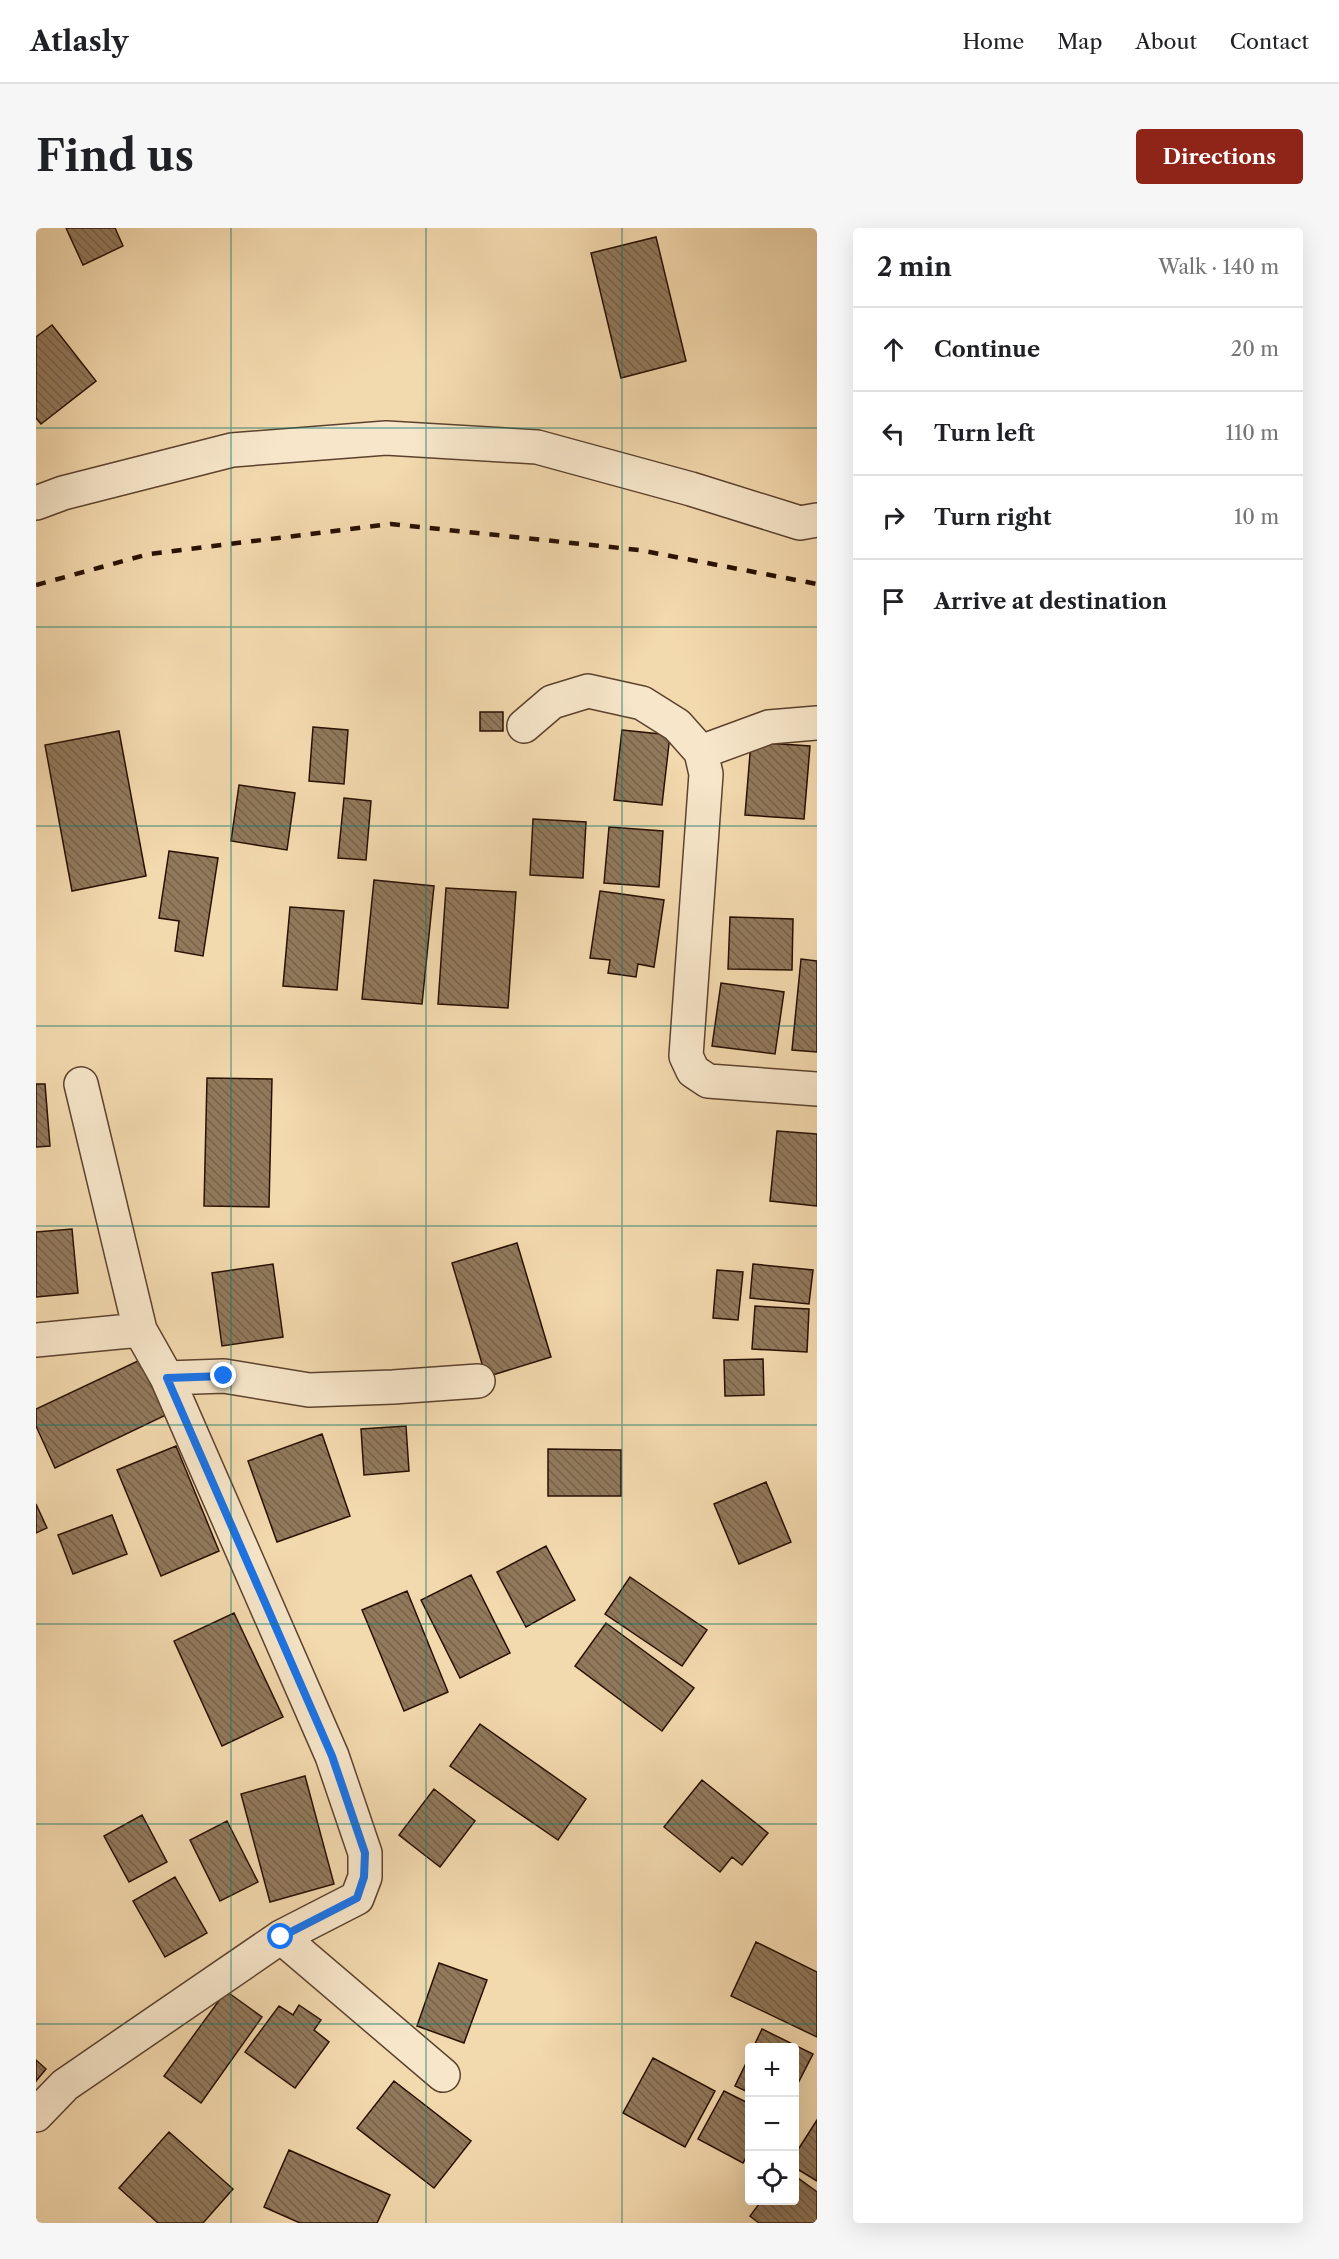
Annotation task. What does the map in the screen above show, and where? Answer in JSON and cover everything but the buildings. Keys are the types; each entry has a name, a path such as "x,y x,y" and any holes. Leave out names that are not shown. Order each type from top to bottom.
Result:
{"street":[{"path":"36,503 63,493 232,450 386,438 537,447 691,489 800,523 817,520"},
{"path":"524,726 552,702 588,691 642,704 677,725 701,752 706,774 686,1056 693,1071 708,1081 817,1089"},
{"path":"701,752 769,727 817,723"},
{"path":"36,2115 65,2085 281,1937 357,1898 364,1877 365,1853 332,1756 167,1378 140,1330 81,1084"},
{"path":"36,1340 140,1330"},
{"path":"167,1378 224,1376 309,1390 478,1381"},
{"path":"281,1937 443,2075"}],"railway":[{"path":"36,585 149,554 391,524 639,550 817,584"}],"route":[{"path":"224,1376 167,1378 332,1756 365,1853 364,1877 357,1898 281,1937"}]}
